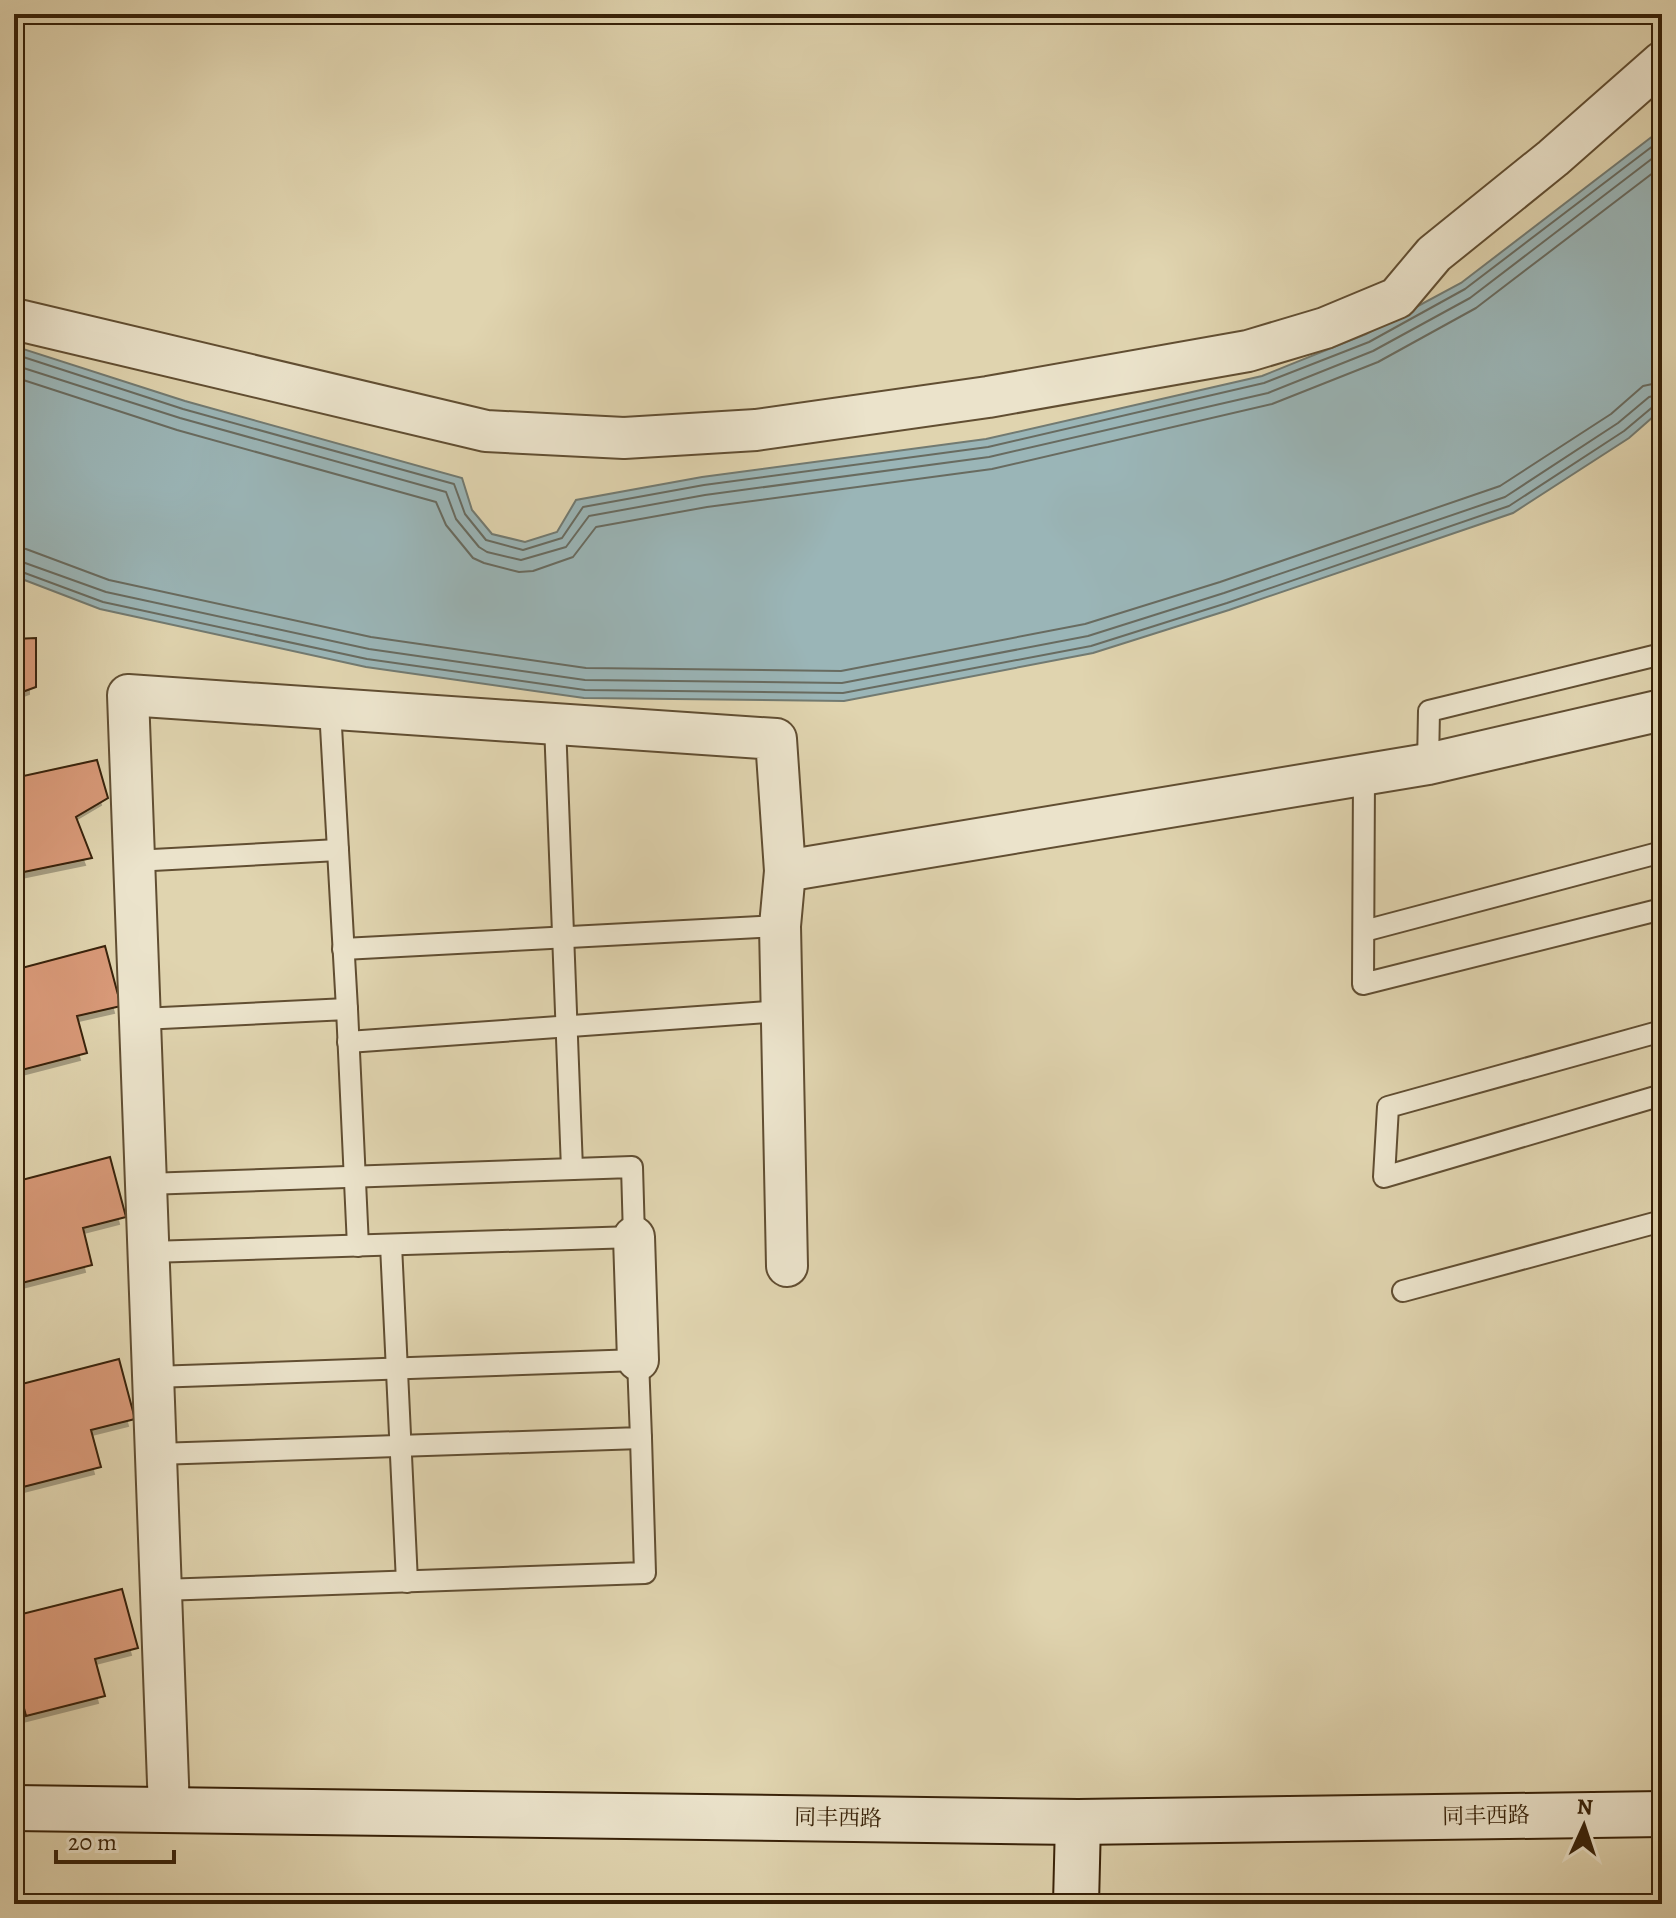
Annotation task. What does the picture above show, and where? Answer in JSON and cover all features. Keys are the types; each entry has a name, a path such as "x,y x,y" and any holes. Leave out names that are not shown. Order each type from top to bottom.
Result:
{"street":[{"path":"14,319 486,431 624,438 741,431 988,397 1248,351 1325,328 1397,298 1434,254 1553,158 1662,62"},
{"path":"169,1810 128,695 776,739 785,871 780,926 787,1266"},
{"path":"785,871 1428,764 1662,710"},
{"path":"634,1237 638,1360"},
{"name":"同丰西路","path":"14,1808 1078,1822 1662,1814"},
{"path":"1076,1904 1078,1822"}],"lane":[{"path":"1428,764 1429,711 1662,654"},
{"path":"330,709 358,1246"},
{"path":"555,724 572,1169"},
{"path":"1364,774 1363,984 1662,909"},
{"path":"134,861 338,850"},
{"path":"1364,931 1662,852"},
{"path":"343,949 780,926"},
{"path":"141,1019 347,1009"},
{"path":"348,1042 782,1011"},
{"path":"1662,1031 1388,1107 1384,1177 1662,1095"},
{"path":"146,1184 632,1167 634,1237 149,1252"},
{"path":"1403,1291 1662,1221"},
{"path":"391,1245 407,1582"},
{"path":"153,1377 638,1360 641,1438 645,1573 161,1590"},
{"path":"156,1454 641,1438"}],"water":[{"path":"1662,129 1662,409 1629,438 1513,513 1093,653 844,701 584,698 366,667 100,609 14,576 14,346 185,401 462,478 472,510 492,534 525,542 557,532 576,500 702,477 986,439 1262,376 1366,334 1461,283"}],"building":[{"path":"36,638 36,687 14,695 14,639"},
{"path":"97,760 108,798 76,817 92,858 14,874 14,778"},
{"path":"105,946 121,1006 77,1016 87,1053 14,1072 14,970"},
{"path":"110,1157 126,1217 83,1228 92,1265 14,1285 14,1182"},
{"path":"119,1359 135,1419 91,1430 101,1467 23,1487 14,1452 14,1386"},
{"path":"122,1589 138,1648 95,1659 105,1696 26,1716 14,1669 14,1616"}]}
